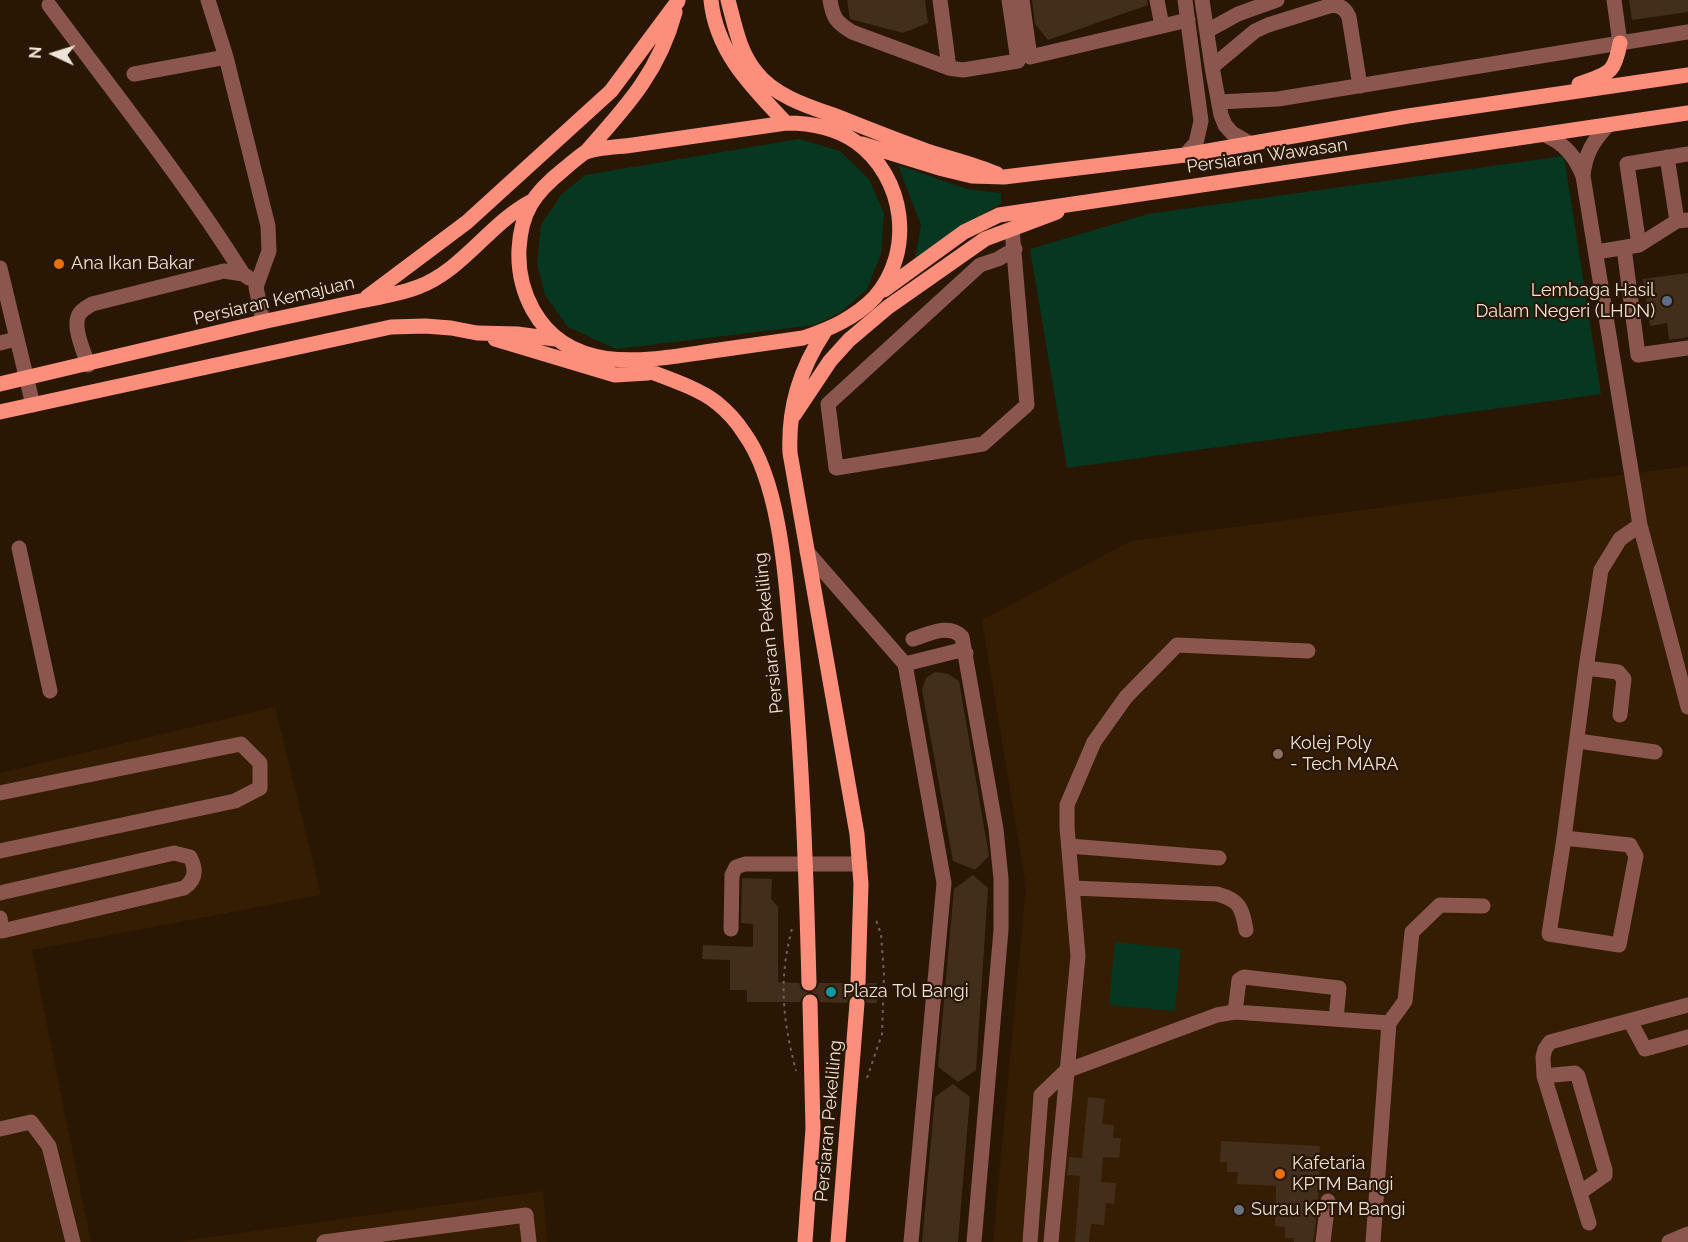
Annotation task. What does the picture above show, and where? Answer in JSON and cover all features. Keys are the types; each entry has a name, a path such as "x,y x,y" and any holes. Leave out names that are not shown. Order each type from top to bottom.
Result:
{"main road":[{"path":"711,0 717,30 726,51 754,89 786,123"},
{"path":"728,0 737,38 746,58 758,75 774,88 831,114 927,151 975,164 1004,177"},
{"path":"586,152 786,123 819,125 856,142 872,156 892,186 901,224 893,268 874,297 855,314 825,331 803,338 660,358 619,360 590,355 571,348 555,339 540,324 529,303 519,260 519,237 530,202 542,187 586,152 648,78 664,49 678,1"},
{"path":"362,301 468,222 611,91 678,1"},
{"path":"1563,93 1611,70 1616,62 1620,43"},
{"name":"Persiaran Wawasan","path":"856,142 972,176 1004,177 1185,155 1408,116 1688,75"},
{"name":"Persiaran Wawasan","path":"874,297 964,232 999,215 1688,113"},
{"name":"Persiaran Kemajuan","path":"0,384 419,287 438,277 468,254 498,223 530,202"},
{"path":"790,423 820,375 849,340 888,307 985,239 1076,204"},
{"path":"0,412 391,327 433,327 555,339"},
{"path":"825,331 814,347 798,381 790,423 792,471 844,751 857,834 861,917 858,983"},
{"path":"477,333 615,375 651,373"},
{"name":"Persiaran Pekeliling","path":"619,360 697,391 716,401 745,433 766,477 774,508 788,597 801,757 809,983"},
{"name":"Persiaran Pekeliling","path":"805,1242 813,1128 810,1002"},
{"name":"Persiaran Pekeliling","path":"838,1242 857,1003"}],"street":[{"path":"208,0 226,57 268,226 269,251 256,287"},
{"path":"830,0 833,15 841,25 852,32 949,68 963,70 1024,59 1188,20"},
{"path":"940,0 949,68"},
{"path":"1009,0 1024,59"},
{"path":"1022,0 1024,59"},
{"path":"1157,0 1161,26"},
{"path":"1185,0 1201,121 1196,143 1185,155"},
{"path":"1202,0 1212,67 1225,124 1233,133 1251,144"},
{"path":"1207,32 1237,7 1277,0"},
{"path":"1614,0 1620,43"},
{"path":"49,5 156,145 243,274 256,287 263,322"},
{"path":"1212,67 1255,31 1332,5 1339,5 1346,9 1349,17 1360,86"},
{"path":"1219,102 1278,99 1688,32"},
{"path":"134,74 226,57"},
{"path":"1583,176 1584,162 1589,147 1608,125"},
{"path":"1545,135 1558,141 1569,150 1583,176 1640,525 1688,707"},
{"path":"1688,154 1627,164 1638,355 1688,348"},
{"path":"1596,252 1631,247 1683,221 1667,157"},
{"path":"1012,229 1015,256 1027,405 982,444 836,468 828,404 980,265 1015,256"},
{"path":"88,364 78,320 80,313 92,304 224,271 243,274"},
{"path":"1,276 33,405"},
{"path":"0,343 16,339"},
{"path":"1564,838 1630,845 1636,856 1618,945 1549,934 1601,570 1620,539 1640,525"},
{"path":"19,548 50,691"},
{"path":"807,552 905,664 944,884 910,1242"},
{"path":"913,639 946,629 954,630 962,637 996,829 1001,879 1001,930 974,1242"},
{"path":"1051,1242 1078,956 1067,805 1094,742 1126,697 1177,645 1308,651"},
{"path":"905,664 957,651 966,653"},
{"path":"1586,668 1618,672 1624,679 1620,715"},
{"path":"1578,741 1655,752"},
{"path":"0,793 241,744 260,763 260,788 235,801 0,851"},
{"path":"1069,846 1220,858"},
{"path":"0,893 174,854 190,857 194,865 194,876 190,884 184,888 2,931 0,918"},
{"path":"731,929 732,875 736,867 745,864 860,864"},
{"path":"1073,888 1217,894 1230,897 1237,902 1243,914 1246,930"},
{"path":"1373,1242 1389,1023 1405,1001 1413,932 1440,904 1483,906"},
{"path":"1235,1012 1239,980 1244,977 1339,988 1336,1019"},
{"path":"1589,1223 1544,1076 1545,1049 1550,1042 1688,1005"},
{"path":"1030,1242 1041,1095 1066,1071 1217,1015 1235,1012 1389,1023"},
{"path":"1630,1021 1645,1048 1688,1037"},
{"path":"1544,1076 1575,1073 1578,1076 1605,1170 1605,1175 1581,1192"},
{"path":"0,1129 31,1122 49,1146 74,1242"},
{"path":"1323,1242 1328,1201"},
{"path":"324,1242 526,1215 529,1242"},
{"path":"1669,1242 1688,1234"}],"path":[{"path":"865,1084 882,1034 884,975 881,934 873,914"},
{"path":"793,926 783,970 784,1019 798,1078"}],"shaded area":[{"name":"Kolej Poly - Tech MARA","path":"1688,466 1688,1242 993,1242 1026,887 982,620 1131,541"},
{"path":"275,707 321,895 32,950 91,1242 0,1242 0,773"},
{"path":"543,1191 547,1242 176,1242"}],"green space":[{"path":"799,139 840,151 869,179 884,213 881,254 867,289 841,312 815,325 616,349 568,327 545,295 537,263 541,225 561,195 585,175"},
{"path":"1564,156 1601,394 1067,468 1030,249 1148,214"},
{"path":"898,165 967,189 1001,193 1001,204 976,218 913,270 921,225"},
{"path":"1115,942 1181,949 1175,1011 1109,1005"}],"building":[{"path":"847,0 925,0 928,23 903,33 850,19"},
{"path":"1032,0 1147,0 1148,5 1048,40 1035,24"},
{"path":"1629,0 1688,0 1688,12 1632,20"},
{"name":"Lembaga Hasil Dalam Negeri (LHDN)","path":"1688,273 1688,337 1669,340 1667,323 1650,326 1643,279"},
{"path":"935,672 948,674 959,681 989,856 975,870 953,861 922,690 926,678"},
{"path":"973,875 988,888 976,1070 958,1082 938,1067 954,889"},
{"path":"742,878 772,879 771,899 778,907 778,982 799,983 801,989 808,993 802,997 800,1002 747,1002 747,990 730,990 730,960 702,959 703,945 753,947 753,924 741,923"},
{"path":"819,983 848,983 852,991 858,993 866,989 868,983 877,983 877,1003 867,1003 863,995 857,993 849,997 847,1003 820,1002 818,996 811,992 817,988"},
{"path":"953,1084 970,1097 958,1242 922,1242 935,1097"},
{"path":"1088,1097 1105,1099 1102,1124 1114,1125 1113,1138 1121,1138 1119,1158 1103,1157 1101,1182 1116,1183 1114,1204 1106,1203 1104,1225 1091,1224 1089,1242 1075,1242 1080,1176 1067,1175 1069,1157 1082,1158"},
{"path":"1221,1141 1320,1146 1318,1205 1313,1242 1294,1242 1294,1238 1285,1238 1285,1227 1275,1226 1276,1186 1237,1184 1238,1172 1227,1172 1227,1162 1220,1162"}],"place":[{"name":"Ana Ikan Bakar","path":"59,264"},
{"name":"Lembaga Hasil Dalam Negeri (LHDN)","path":"1667,301"},
{"name":"Kolej Poly - Tech MARA","path":"1278,754"},
{"name":"Plaza Tol Bangi","path":"831,992"},
{"name":"Kafetaria KPTM Bangi","path":"1280,1174"},
{"name":"Surau KPTM Bangi","path":"1239,1210"}]}
